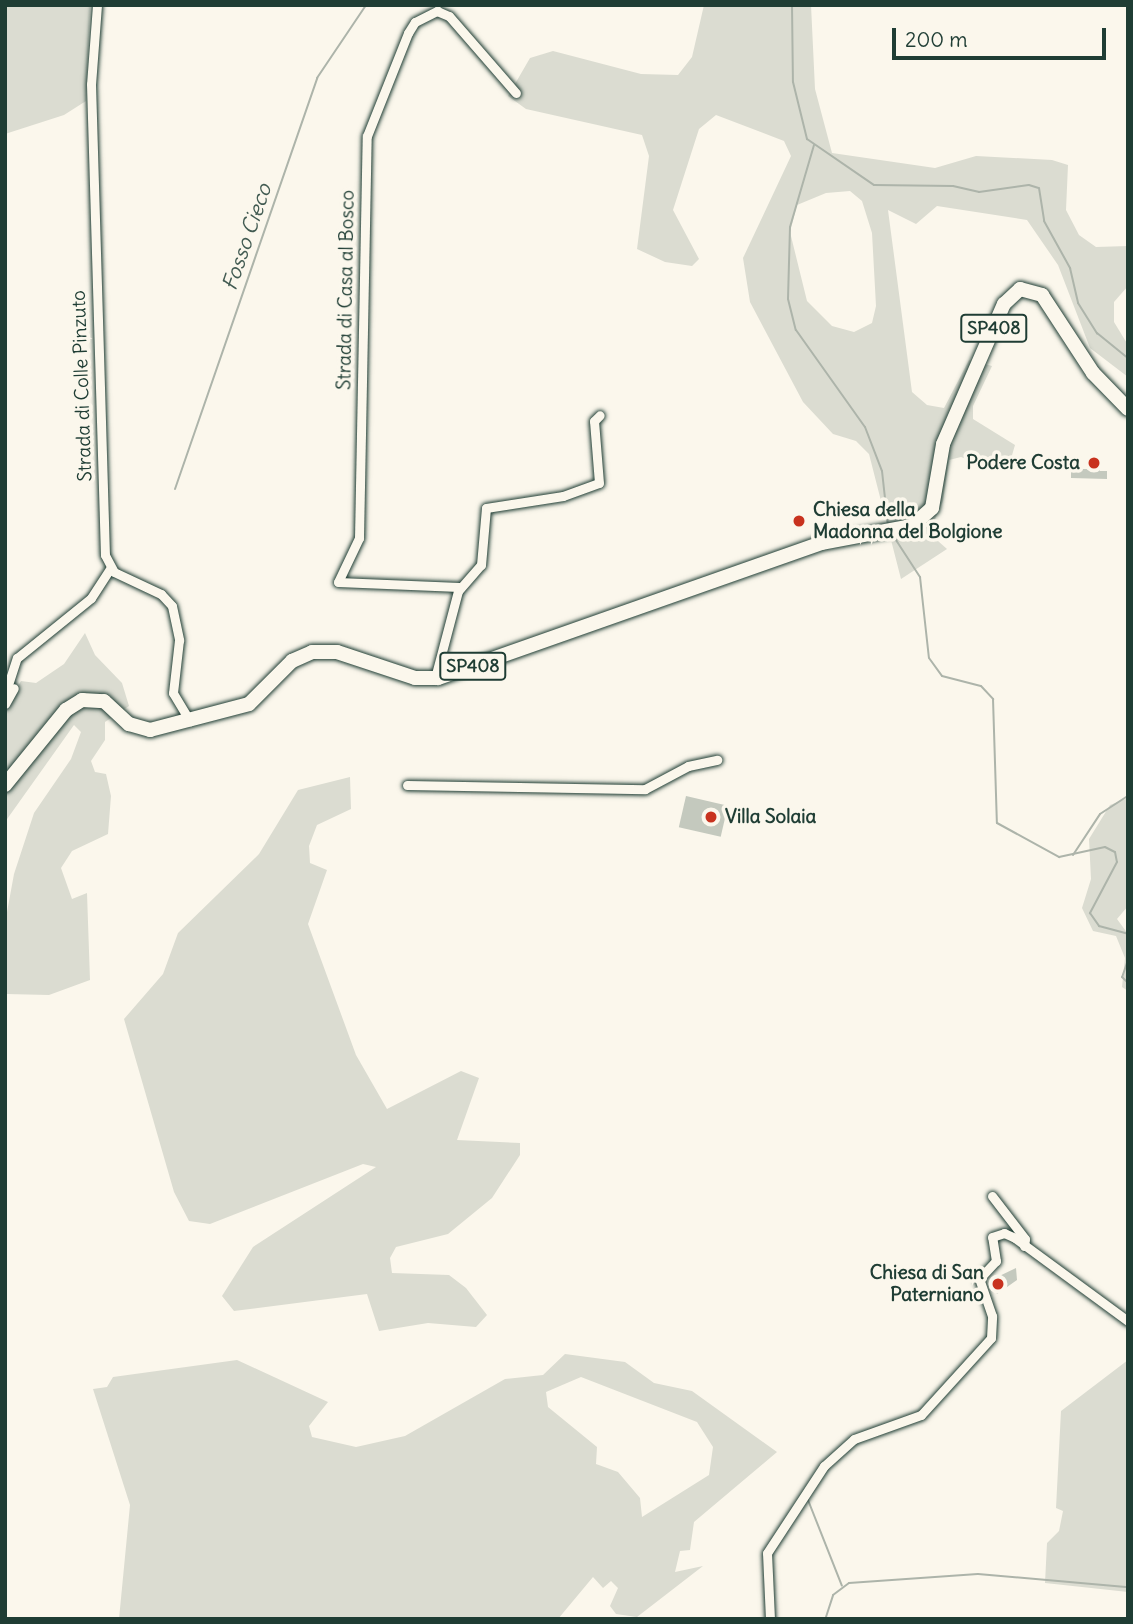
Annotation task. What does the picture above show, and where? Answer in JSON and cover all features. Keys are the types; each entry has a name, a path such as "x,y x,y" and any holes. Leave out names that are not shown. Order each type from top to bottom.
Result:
{"main road":[{"name":"SP408","path":"5,785 66,710 82,700 104,701 145,730 190,721 251,703 292,661 312,652 337,652 407,676 435,678 862,533 916,524 933,505 943,444 1015,291 1030,288 1042,295 1093,373 1128,408"}],"street":[{"name":"Strada di Colle Pinzuto","path":"97,5 91,85 96,298 110,569"},
{"name":"Strada di Casa al Bosco","path":"459,587 338,582 359,538 367,136 408,33 415,22 437,11 449,16 516,93"},
{"path":"435,678 459,587 481,565 486,508 563,496 599,484 594,421 600,415"},
{"path":"5,694 17,658 91,598 110,569 162,594 172,606 179,640 173,693 190,721"},
{"path":"5,704 14,690 13,672"},
{"path":"407,785 645,789 688,766 717,760"},
{"path":"992,1196 1025,1239 1024,1245"},
{"path":"771,1619 765,1564 778,1529 842,1447 868,1432 921,1415 983,1351 991,1338 992,1316 979,1279 996,1261 992,1237 1004,1233 1024,1245 1128,1321"}],"shaded area":[{"path":"5,5 90,5 86,101 64,115 5,134"},
{"path":"704,5 811,5 815,89 832,153 935,168 976,156 1052,160 1068,165 1066,210 1079,235 1096,247 1128,246 1128,286 1114,302 1114,322 1128,345 1128,377 1090,348 1058,265 1027,220 937,206 916,224 888,210 912,392 927,405 944,408 969,360 992,366 973,406 973,419 1015,445 1010,462 989,467 961,457 949,460 943,501 929,533 947,549 901,579 869,454 856,441 833,434 803,402 750,302 743,258 791,156 784,141 716,115 699,129 673,210 699,259 692,266 665,262 637,249 649,156 642,135 526,109 508,96 530,58 553,51 641,74 678,75 692,57","holes":["850,191 862,201 872,233 876,306 872,323 854,332 832,326 807,301 790,232 797,205 826,193"]},
{"path":"85,633 95,655 122,683 129,706 105,722 105,740 91,761 95,772 106,774 111,796 108,834 72,851 61,868 72,899 87,893 90,980 49,995 6,994 5,923 14,874 34,813 71,759 81,732 74,725 5,822 5,708 21,681 36,683 64,664"},
{"path":"350,777 351,809 317,825 309,846 310,863 327,870 308,924 356,1055 387,1109 461,1071 479,1078 457,1140 520,1143 520,1155 492,1198 448,1234 396,1247 390,1258 392,1273 449,1275 466,1288 487,1315 476,1327 428,1323 379,1331 367,1294 234,1311 222,1296 253,1247 376,1167 363,1164 210,1224 189,1221 174,1192 124,1019 163,974 178,933 259,854 298,790"},
{"path":"1128,798 1128,906 1117,919 1128,934 1128,991 1122,987 1125,958 1116,936 1093,931 1082,908 1091,879 1089,839 1110,805"},
{"path":"565,1354 625,1362 654,1383 692,1391 777,1452 694,1522 690,1550 680,1551 675,1572 703,1566 637,1617 616,1614 610,1606 618,1588 611,1581 603,1588 593,1577 558,1619 119,1619 130,1505 93,1389 107,1387 113,1377 237,1360 328,1402 309,1426 312,1437 356,1447 405,1436 505,1379 543,1375","holes":["581,1377 697,1422 713,1447 709,1475 642,1517 640,1498 618,1472 596,1464 597,1447 548,1407 546,1392"]},
{"path":"1128,1360 1128,1592 1045,1583 1047,1543 1059,1531 1063,1511 1056,1508 1061,1411"}],"building":[{"name":"Podere Costa","path":"1087,457 1100,457 1100,471 1107,471 1107,479 1071,478 1071,469 1087,469"},
{"name":"Villa Solaia","path":"686,796 728,806 721,837 679,827"},
{"path":"1016,1268 1017,1280 997,1294 991,1280"}],"waterway":[{"name":"Fosso Cieco","path":"175,489 317,78 366,5"},
{"path":"792,5 793,82 807,139 874,185 953,186 979,192 1029,185 1039,188 1044,221 1070,268 1078,303 1097,333 1128,358"},
{"path":"814,145 790,227 788,299 796,330 865,427 882,471 888,525"},
{"path":"894,537 920,577 929,658 942,676 981,686 993,699 997,823 1059,857 1105,847 1115,852 1117,862 1090,913 1099,926 1128,934"},
{"path":"1073,855 1100,814 1128,796"},
{"path":"1128,960 1122,977 1128,983"},
{"path":"808,1500 842,1586"},
{"path":"826,1617 833,1595 849,1583 978,1574 1128,1587"}],"place":[{"name":"Podere Costa","path":"1094,463"},
{"name":"Chiesa della Madonna del Bolgione","path":"799,521"},
{"name":"Villa Solaia","path":"711,817"},
{"name":"Chiesa di San Paterniano","path":"998,1284"}]}
